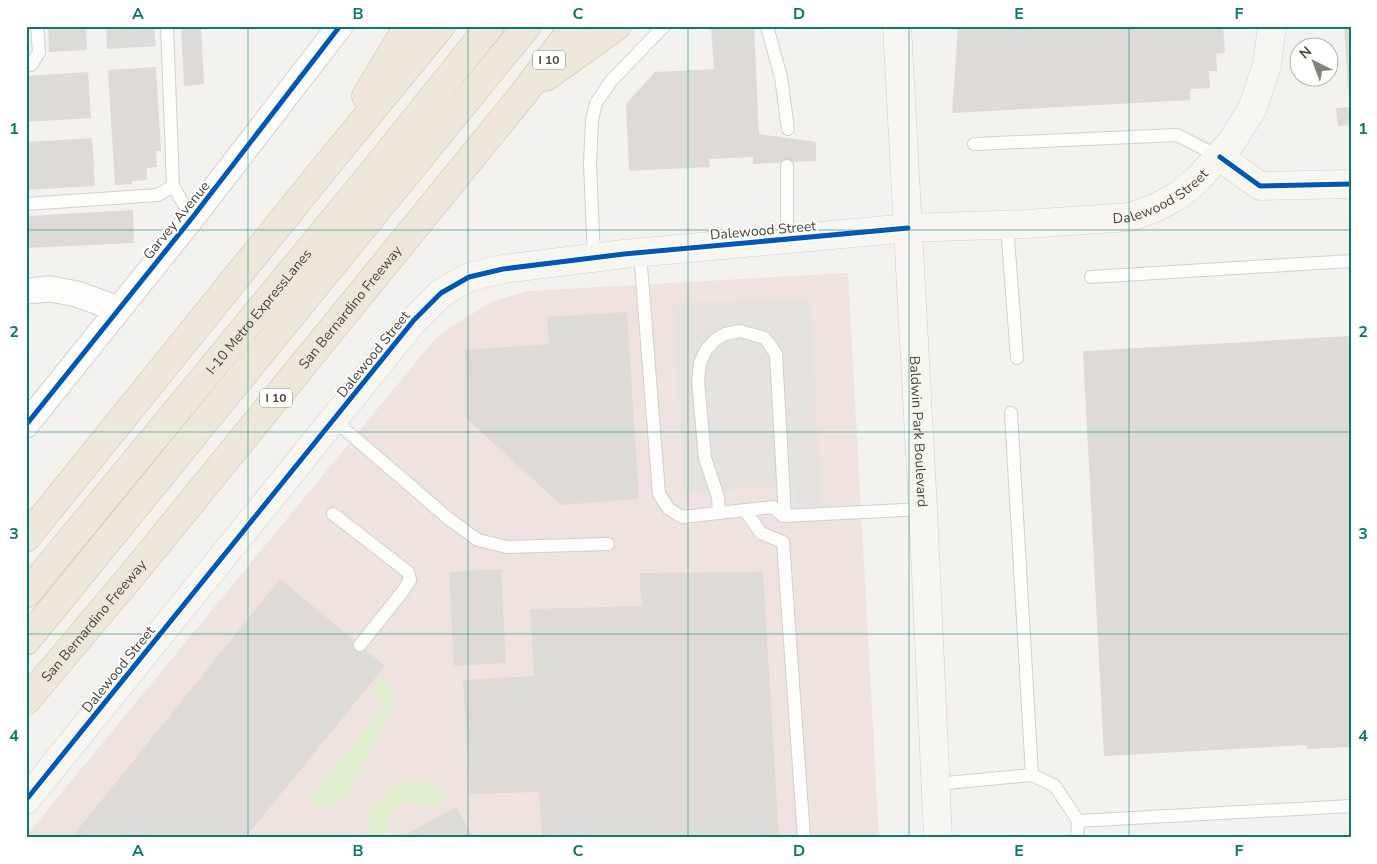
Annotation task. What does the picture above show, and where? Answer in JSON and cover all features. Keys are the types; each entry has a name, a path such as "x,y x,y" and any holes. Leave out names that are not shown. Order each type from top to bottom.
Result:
{"highway":[{"path":"323,170 408,26"},
{"path":"26,538 441,26"},
{"name":"I-10 Metro ExpressLanes","path":"26,594 369,177 490,26"},
{"path":"26,641 527,26"},
{"name":"San Bernardino Freeway","path":"26,702 524,93 574,26"},
{"path":"524,93 617,26"}],"main road":[{"name":"Baldwin Park Boulevard","path":"897,26 923,509 938,838"},
{"name":"Dalewood Street","path":"26,800 414,320 441,293 470,277 494,271 594,258 908,228 1007,225 1130,217 1156,208 1179,195 1220,157 1233,140 1253,106 1267,65 1272,26"},
{"path":"1220,157 1260,186 1351,184"}],"street":[{"name":"Garvey Avenue","path":"26,425 192,218 340,26"},
{"path":"26,291 51,289 77,294 118,309"}],"lane":[{"path":"26,65 31,65 39,52 38,26"},
{"path":"167,26 174,186 192,218"},
{"path":"594,258 590,164 592,120 596,103 611,81 664,26"},
{"path":"767,26 781,77 788,129"},
{"path":"974,144 1177,136 1220,157"},
{"path":"787,166 787,239"},
{"path":"26,204 158,195 174,186"},
{"path":"1007,225 1017,358"},
{"path":"640,253 659,494 670,509 682,516 773,507 785,516 923,509"},
{"path":"1091,277 1351,261"},
{"path":"719,513 718,497 705,458 698,381 700,363 706,350 715,340 725,334 740,331 765,338 776,354 785,516"},
{"path":"1011,413 1032,775"},
{"path":"334,420 449,519 478,540 507,547 608,544"},
{"path":"746,510 761,533 783,542 804,838"},
{"path":"333,514 408,572 410,580 360,646"},
{"path":"935,784 1032,775 1054,786 1078,821 1077,838"},
{"path":"1078,821 1351,806"}],"shaded area":[{"path":"848,273 879,838 26,838 434,340 454,325 491,302 529,291"},
{"path":"810,299 822,508 797,508 794,487 684,492 673,303"}],"green space":[{"path":"384,675 388,681 394,702 383,727 345,797 335,805 327,808 308,801 384,704 371,692"},
{"path":"416,780 434,785 448,797 431,808 419,803 400,805 390,813 388,819 391,838 369,838 367,827 369,816 379,799 386,792"}],"building":[{"path":"48,26 86,26 87,50 49,52"},
{"path":"106,26 154,26 156,46 107,49"},
{"path":"181,26 201,26 204,84 184,86"},
{"path":"711,26 754,26 759,134 816,142 816,161 753,164 753,157 709,159 710,167 629,171 626,104 655,72 714,69"},
{"path":"958,26 1223,26 1225,53 1216,54 1217,71 1209,71 1210,88 1190,89 1190,100 952,113"},
{"path":"1344,26 1351,26 1351,103 1349,103"},
{"path":"156,67 161,151 156,151 157,167 147,168 147,180 132,181 132,184 115,185 108,70"},
{"path":"88,72 91,118 26,122 26,76"},
{"path":"1351,107 1351,125 1338,126 1336,108"},
{"path":"92,138 95,186 26,190 26,142"},
{"path":"133,210 134,243 26,248 26,216"},
{"path":"627,312 639,499 561,505 466,418 465,350 549,344 547,317"},
{"path":"1351,336 1351,747 1307,749 1307,745 1104,756 1083,351"},
{"path":"501,569 506,663 454,666 449,572"},
{"path":"763,572 779,838 542,838 539,792 470,794 463,680 534,676 530,609 642,606 639,573"},
{"path":"280,579 385,666 245,838 71,838"},
{"path":"456,807 474,838 400,838"}],"cycle path":[{"path":"26,425 192,218 340,26"},
{"path":"1220,157 1260,186 1351,184"},
{"path":"26,800 414,320 441,293 469,277 503,269 624,254 908,228"}]}
